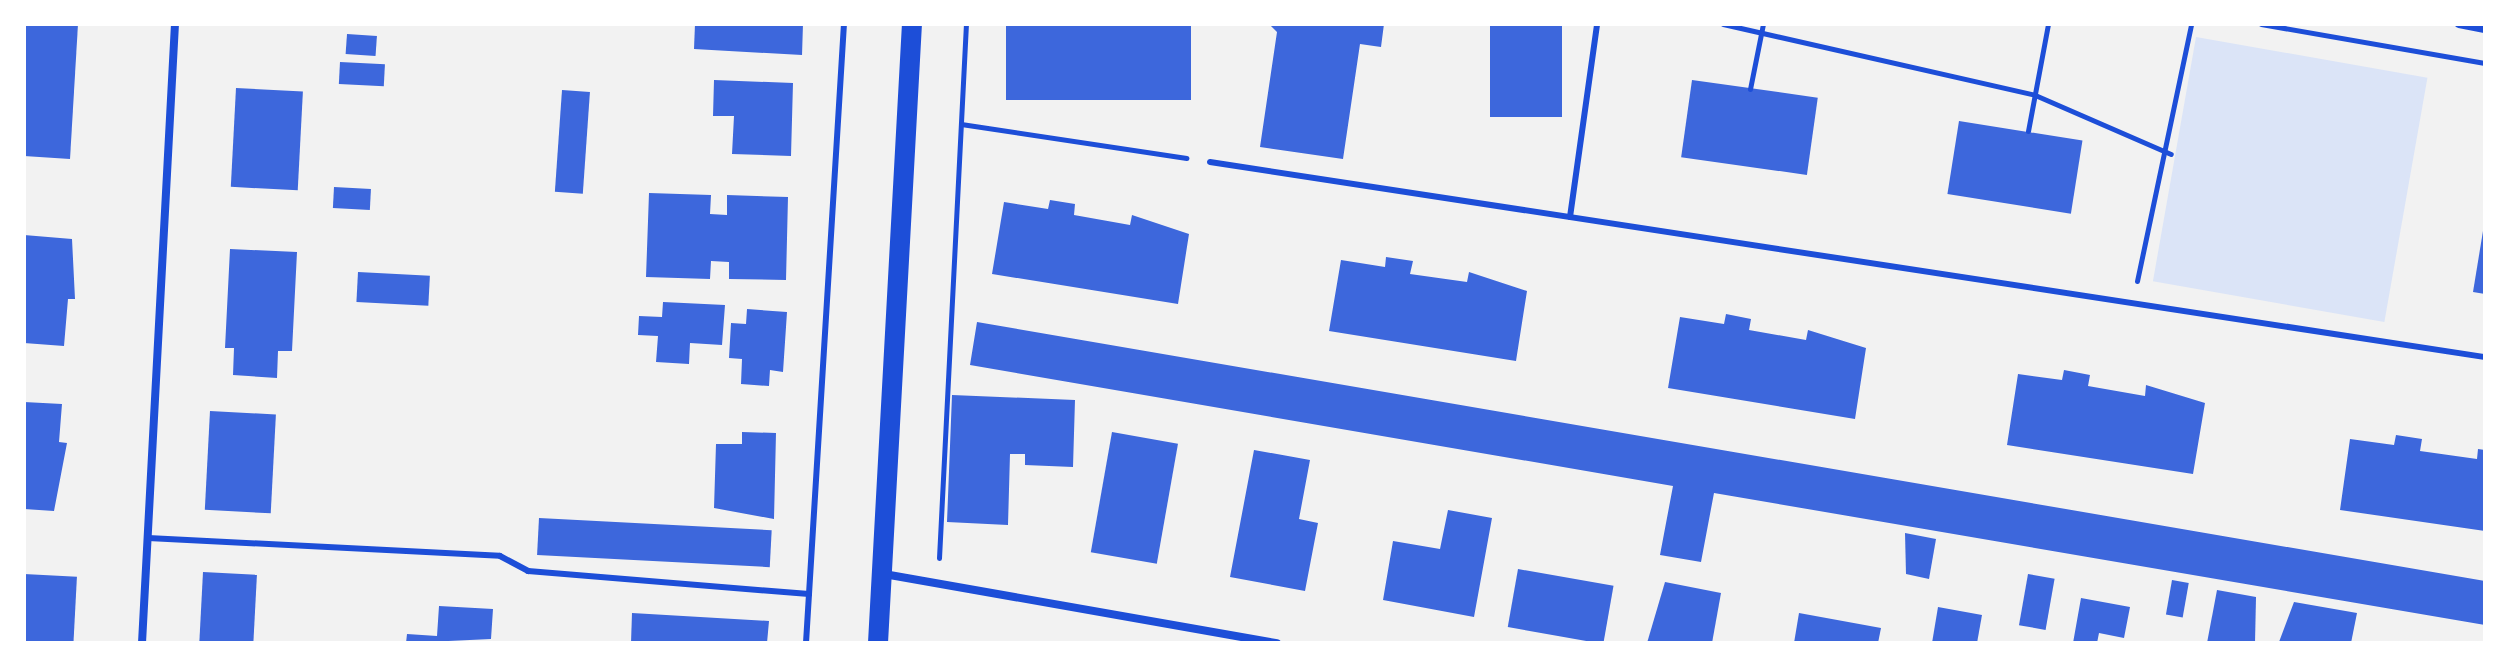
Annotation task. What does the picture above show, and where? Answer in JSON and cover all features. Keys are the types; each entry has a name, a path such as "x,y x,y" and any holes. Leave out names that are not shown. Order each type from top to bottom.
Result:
{"main road":[{"path":"878,643 912,24"}],"street":[{"path":"142,643 175,24"},
{"path":"2459,24 2485,29"},
{"path":"882,574 1277,643"}],"lane":[{"path":"806,643 844,24"},
{"path":"1570,217 1597,24"},
{"path":"1210,162 2485,357"},
{"path":"148,538 500,556 528,571 809,594"}],"path":[{"path":"938,583 966,24"},
{"path":"1723,24 2035,95 2168,152"},
{"path":"1750,89 1763,24"},
{"path":"2028,131 2048,24"},
{"path":"2132,303 2168,152 2191,24"},
{"path":"2261,24 2485,63"},
{"path":"961,124 1210,162"}],"shaded area":[{"path":"2196,37 2427,78 2384,322 2153,281"}],"building":[{"path":"24,24 78,24 70,159 24,156"},
{"path":"695,24 803,24 802,55 694,49"},
{"path":"1006,24 1191,24 1191,100 1006,100"},
{"path":"1269,24 1384,24 1381,47 1360,44 1343,159 1260,147 1277,32"},
{"path":"1490,24 1562,24 1562,117 1490,117"},
{"path":"347,34 377,36 376,56 346,54"},
{"path":"340,62 385,64 384,86 339,84"},
{"path":"714,80 793,83 791,156 732,154 734,116 713,116"},
{"path":"1692,80 1818,98 1807,175 1681,157"},
{"path":"236,88 303,92 298,190 231,187"},
{"path":"562,90 590,92 583,194 555,192"},
{"path":"1959,121 2082,141 2071,214 1947,194"},
{"path":"334,187 371,189 370,210 333,208"},
{"path":"649,193 711,195 710,214 727,215 727,195 788,197 786,280 729,279 729,262 711,261 710,279 646,277"},
{"path":"1050,200 1075,204 1074,215 1130,225 1132,215 1189,234 1178,304 992,274 1004,202 1048,209"},
{"path":"2485,231 2485,294 2473,292"},
{"path":"24,235 72,239 75,299 68,299 64,346 24,343"},
{"path":"230,249 297,252 292,351 278,351 277,378 233,375 234,348 225,348"},
{"path":"1386,257 1413,261 1410,274 1467,282 1469,272 1527,291 1516,361 1329,331 1341,260 1385,267"},
{"path":"358,272 430,276 428,306 356,302"},
{"path":"663,302 725,305 722,345 690,343 689,364 656,362 658,336 638,335 639,316 662,317"},
{"path":"747,309 787,312 783,372 770,370 769,386 741,384 742,359 729,358 731,323 746,324"},
{"path":"1726,314 1751,319 1749,330 1806,340 1808,330 1866,348 1855,419 1668,388 1680,317 1724,324"},
{"path":"977,322 2485,581 2485,625 1714,493 1701,562 1660,555 1673,486 970,365"},
{"path":"2064,370 2090,375 2088,386 2145,396 2146,385 2205,403 2193,474 2007,445 2018,374 2062,380"},
{"path":"952,395 1075,400 1073,467 1025,465 1025,454 1010,454 1008,525 947,522"},
{"path":"24,402 62,404 59,442 67,443 54,511 24,509"},
{"path":"210,411 276,414 271,513 205,510"},
{"path":"742,432 776,433 774,519 714,508 716,444 742,444"},
{"path":"1112,432 1178,444 1157,564 1091,552"},
{"path":"2396,435 2422,439 2420,451 2477,459 2478,449 2485,450 2485,531 2340,510 2350,439 2394,445"},
{"path":"1254,450 1310,460 1299,519 1318,523 1305,591 1230,577"},
{"path":"1448,510 1492,518 1474,617 1383,600 1393,541 1440,549"},
{"path":"539,518 772,530 770,567 537,555"},
{"path":"1905,533 1936,539 1929,579 1906,574"},
{"path":"1518,569 1614,586 1603,643 1508,627"},
{"path":"203,572 257,575 253,643 199,643"},
{"path":"24,574 77,577 73,643 24,643"},
{"path":"2028,574 2055,579 2046,630 2019,625"},
{"path":"2172,580 2189,583 2183,617 2166,614"},
{"path":"1665,582 1721,593 1712,643 1647,643"},
{"path":"2217,590 2256,597 2255,643 2207,643"},
{"path":"2081,598 2130,607 2124,638 2099,633 2097,643 2073,643"},
{"path":"2294,602 2357,613 2351,643 2279,642"},
{"path":"439,606 493,609 491,639 406,643 407,634 437,636"},
{"path":"1938,607 1982,615 1977,643 1932,643"},
{"path":"632,613 769,621 767,643 631,643"},
{"path":"1799,613 1881,628 1878,643 1794,643"}]}
